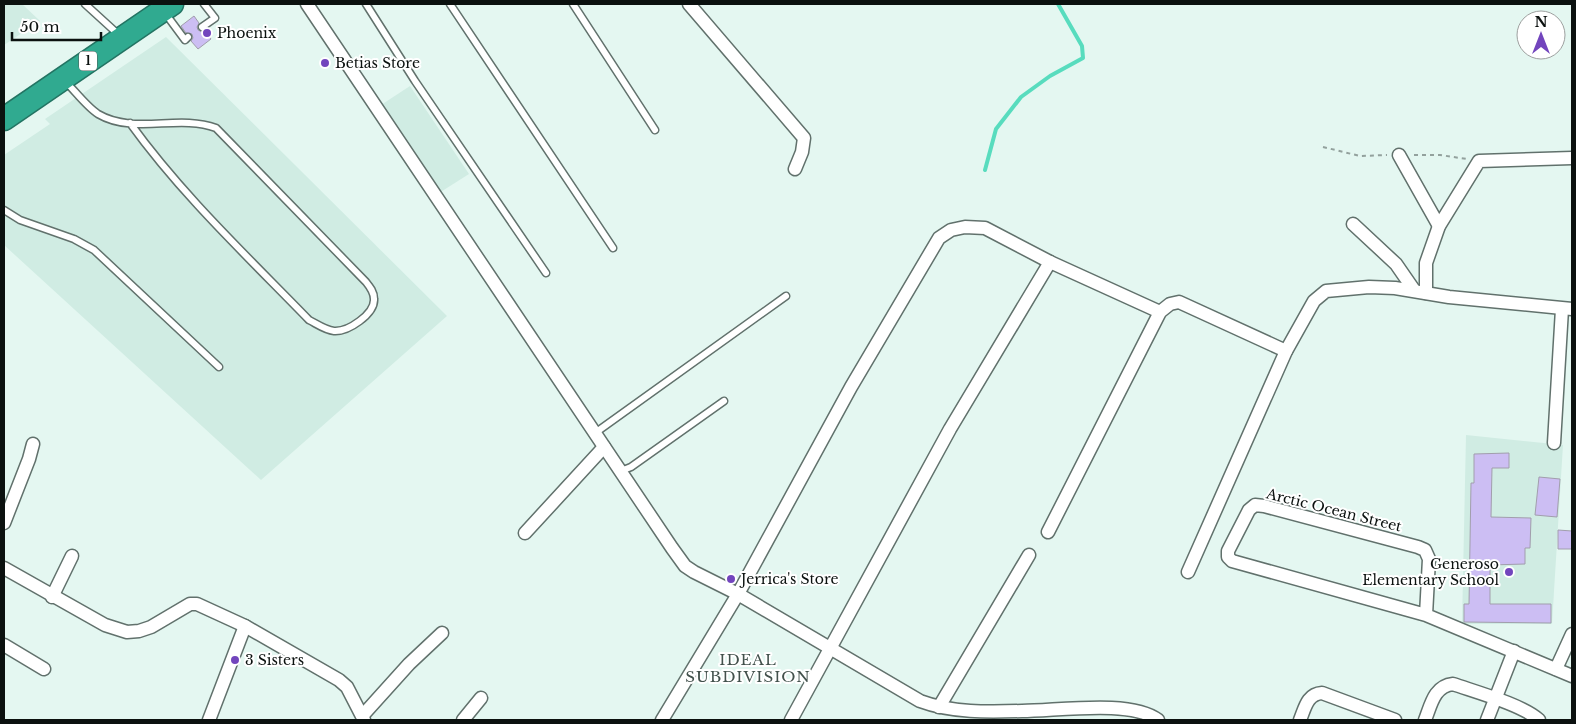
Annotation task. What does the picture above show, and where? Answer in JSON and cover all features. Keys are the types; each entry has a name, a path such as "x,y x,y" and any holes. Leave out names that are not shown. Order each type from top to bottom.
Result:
{"highway":[{"name":"1","path":"8,114 168,7"}],"street":[{"path":"307,4 685,566 738,594 920,701 956,710 1022,711 1126,708 1151,715 1158,720"},
{"path":"690,4 804,138 802,152 795,169"},
{"path":"1399,155 1439,226"},
{"path":"1420,292 1426,263 1439,226 1479,161 1572,158"},
{"path":"1353,224 1396,264 1420,292"},
{"path":"662,720 738,594 851,387 939,238 951,230 965,227 985,228 1050,262 1160,312"},
{"path":"791,720 950,429 1050,262"},
{"path":"1188,572 1286,351 1314,301 1326,291 1369,287 1567,309 1554,443"},
{"path":"1048,532 1160,312 1170,304 1179,302 1286,351"},
{"path":"4,523 33,444"},
{"path":"526,533 604,447"},
{"name":"Arctic Ocean Street","path":"1426,616 1429,559 1425,550 1418,547 1255,505 1249,510 1228,552 1228,557 1232,561 1426,616 1572,676"},
{"path":"939,707 1029,555"},
{"path":"52,597 72,556"},
{"path":"4,570 105,625 127,632 151,627 190,604 197,604 245,626 339,680 347,688 363,718 409,664 442,633"},
{"path":"208,720 245,626"},
{"path":"1556,669 1572,634"},
{"path":"4,645 44,668"},
{"path":"1487,720 1514,651"},
{"path":"1424,720 1435,694 1440,688 1453,684 1495,699 1533,715 1540,720"},
{"path":"1300,720 1307,702 1315,694 1330,694 1366,715 1395,720"},
{"path":"463,720 481,698"}],"lane":[{"path":"85,4 123,38"},
{"path":"202,27 215,18 204,4"},
{"path":"366,4 415,81 546,273"},
{"path":"450,4 613,248"},
{"path":"573,4 654,130"},
{"path":"168,7 185,40 188,37"},
{"path":"63,78 97,113 110,119 130,123 204,123 216,128 366,282 372,290 375,300 372,308 359,321 346,330 334,331 309,320 192,200 151,152 130,123"},
{"path":"4,210 20,220 74,239 94,250 219,367"},
{"path":"595,433 786,296"},
{"path":"621,471 631,467 724,401"}],"shaded area":[{"path":"4,4 22,4 40,21 4,45"},
{"path":"166,37 447,316 261,480 4,245 4,155 50,124 45,119"},
{"path":"410,86 469,174 439,193 381,105"},
{"name":"Generoso Elementary School","path":"1466,435 1563,445 1552,624 1462,624"}],"building":[{"path":"194,16 199,23 198,30 205,31 211,39 198,49 191,41 193,38 192,34 186,33 181,26"},
{"path":"1509,453 1509,468 1492,468 1491,517 1531,518 1530,548 1525,548 1525,564 1490,565 1490,604 1551,604 1551,623 1464,622 1464,604 1469,604 1471,483 1474,483 1474,454"},
{"path":"1539,477 1560,479 1557,517 1535,515"},
{"path":"1558,530 1572,531 1572,549 1558,549"}],"waterway":[{"path":"985,170 996,129 1021,97 1050,76 1083,58 1082,46 1058,4"}],"place":[{"name":"Phoenix","path":"207,33"},
{"name":"Betias Store","path":"325,63"},
{"name":"Generoso Elementary School","path":"1509,572"},
{"name":"Jerrica's Store","path":"731,579"},
{"name":"3 Sisters","path":"235,660"}],"district":[{"name":"IDEAL SUBDIVISION","path":"748,668"}]}
